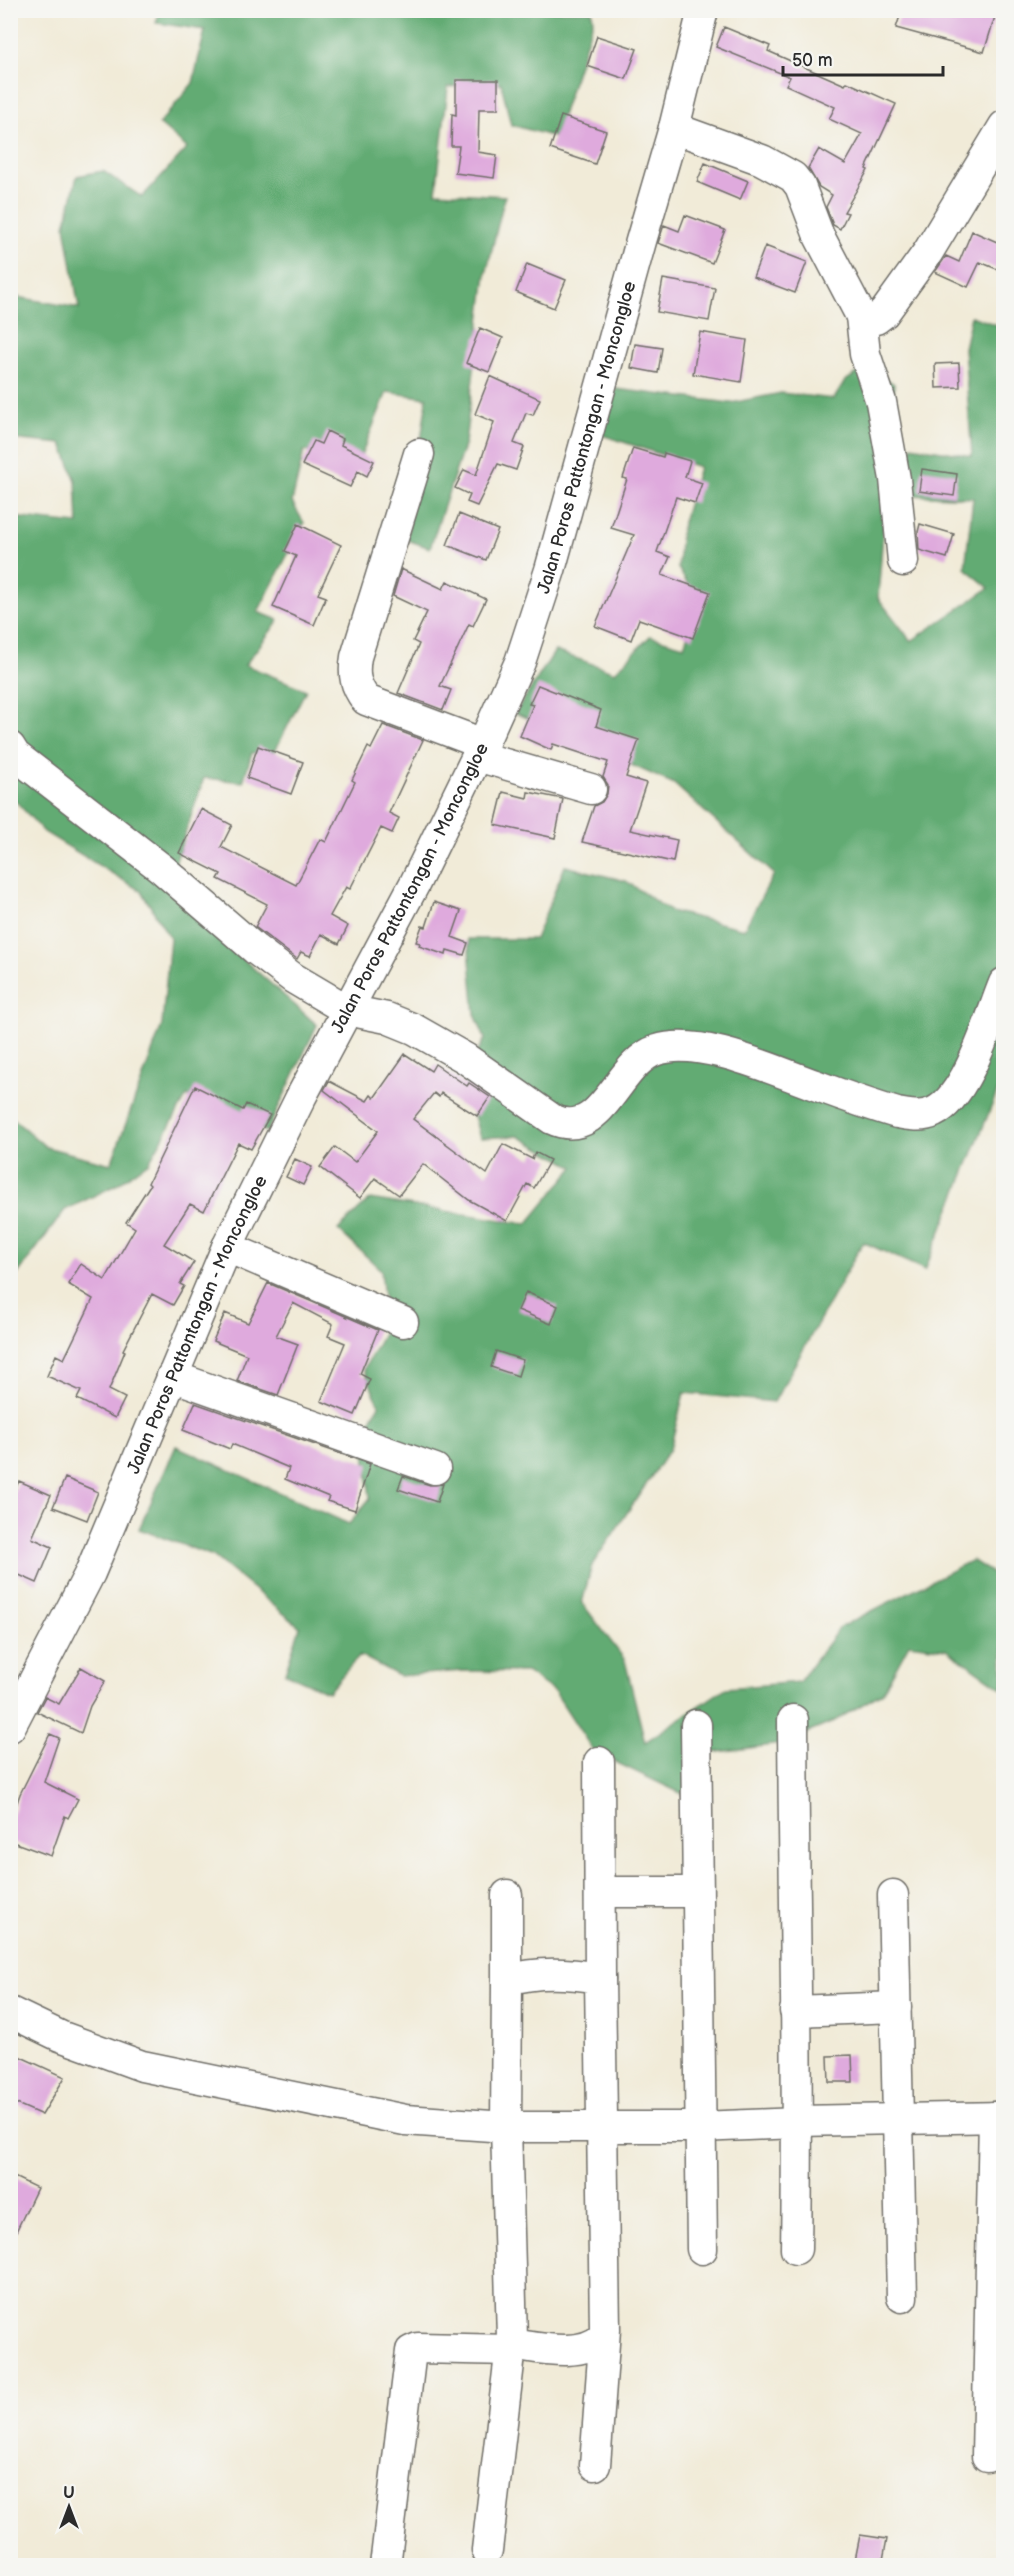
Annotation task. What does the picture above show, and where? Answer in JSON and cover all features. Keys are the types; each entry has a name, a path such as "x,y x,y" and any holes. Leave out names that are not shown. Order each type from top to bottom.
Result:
{"street":[{"name":"Jalan Poros Pattontongan - Moncongloe","path":"10,1727 90,1573 227,1246 301,1096 415,883 520,662 550,570 674,128 703,10"},
{"path":"861,316 870,320 884,313 928,252 1004,126"},
{"path":"674,128 762,160 794,177 800,186 819,236 861,316 865,354 881,402 895,479 903,561"},
{"path":"419,454 353,674 357,688 366,700 480,750 591,789"},
{"path":"10,747 15,755 161,867 255,949 293,978 347,1010 387,1018 414,1029 465,1058 562,1124 571,1125 594,1115 643,1056 669,1047 687,1047 734,1055 855,1100 897,1113 920,1116 935,1112 948,1102 962,1086 1004,983"},
{"path":"227,1246 403,1322"},
{"path":"172,1376 435,1469"},
{"path":"794,1720 795,2011 798,2122 796,2249"},
{"path":"696,1725 702,2249"},
{"path":"595,2465 603,2337 599,1762"},
{"path":"600,1892 697,1892"},
{"path":"487,2550 512,2344 506,2127 507,1895"},
{"path":"893,1895 902,2297"},
{"path":"507,1980 540,1973 600,1978"},
{"path":"795,2011 896,2007"},
{"path":"10,2012 60,2036 142,2066 405,2120 506,2127 700,2127 897,2118 999,2117 996,2415 987,2456"},
{"path":"385,2565 411,2351 418,2348 512,2344 553,2349 588,2348 603,2337"}],"green space":[{"path":"160,11 592,11 593,22 555,137 511,125 501,83 448,87 436,192 505,196 486,274 465,443 430,548 407,540 427,398 387,392 360,458 304,451 292,502 304,523 258,612 279,620 245,665 306,690 275,751 252,753 243,782 204,778 166,890 317,1025 267,1132 187,1096 149,1162 116,1185 65,1210 11,1283 11,1117 46,1147 111,1164 162,1025 170,938 141,891 44,832 11,796 11,528 13,517 78,524 76,481 62,444 11,439 11,296 79,308 65,226 77,176 103,171 142,197 187,148 159,124 193,83 205,30 156,23"},
{"path":"971,316 1003,327 1003,1078 925,1270 863,1242 774,1402 684,1393 670,1449 592,1565 582,1603 625,1660 645,1742 726,1688 799,1682 840,1627 972,1560 1003,1580 1003,1689 946,1649 909,1644 882,1693 831,1723 781,1744 686,1756 691,1798 594,1752 555,1692 526,1672 463,1671 399,1676 360,1655 328,1692 285,1673 300,1627 213,1556 139,1529 176,1446 349,1524 370,1498 363,1434 379,1405 364,1369 387,1327 381,1270 338,1230 370,1199 527,1224 574,1167 518,1136 480,1138 463,1076 485,1039 475,1014 468,939 535,939 565,866 626,881 670,911 744,929 774,874 674,784 515,713 555,651 615,672 650,636 684,646 699,603 678,568 681,529 699,467 602,435 616,389 731,403 781,393 834,399 845,381 867,367 894,384 878,598 911,641 989,588 965,568 973,498 911,495 905,482 912,446 972,456 964,348"}],"building":[{"path":"902,10 997,10 984,52 896,28"},
{"path":"724,27 770,46 768,51 845,85 847,82 896,104 866,169 868,170 844,212 848,213 840,229 833,225 826,207 832,195 819,187 808,168 819,149 845,164 862,134 829,119 835,107 786,85 790,77 716,47"},
{"path":"597,36 637,49 626,79 587,66"},
{"path":"456,80 498,80 498,109 479,109 478,152 497,155 494,178 455,173 459,146 451,146 452,114 456,115"},
{"path":"561,116 606,131 595,164 550,149"},
{"path":"705,163 748,181 740,200 697,182"},
{"path":"685,215 725,230 712,263 658,243 664,225 679,231"},
{"path":"972,231 1004,245 1004,272 980,262 968,287 935,272 946,256 959,262"},
{"path":"765,246 807,262 795,293 753,277"},
{"path":"527,264 566,280 554,308 516,292"},
{"path":"663,279 715,288 709,321 657,312"},
{"path":"480,328 503,338 489,372 466,363"},
{"path":"700,332 747,340 741,382 693,374"},
{"path":"635,344 662,348 658,373 631,368"},
{"path":"959,363 960,387 936,388 935,364"},
{"path":"490,376 540,399 533,415 526,413 514,443 524,447 516,470 498,464 477,506 467,502 470,495 455,488 464,470 476,475 494,422 475,414"},
{"path":"327,431 343,439 341,445 374,461 367,476 358,471 350,487 302,465 314,441 321,444"},
{"path":"633,448 663,457 664,453 690,461 685,477 702,483 695,503 676,497 657,552 670,557 662,575 710,592 693,638 639,619 631,640 595,626 634,535 611,528 627,479 623,478"},
{"path":"922,469 957,474 954,496 919,491"},
{"path":"459,514 498,530 486,560 447,545"},
{"path":"298,524 341,545 318,594 326,597 314,625 273,607 296,556 285,551"},
{"path":"920,524 954,534 947,558 919,550"},
{"path":"401,569 443,589 447,581 486,599 473,626 469,624 440,686 451,690 443,710 398,693 419,644 413,641 427,612 393,596"},
{"path":"538,685 601,710 596,726 639,740 626,777 646,783 630,830 677,840 673,862 582,842 594,806 602,802 607,794 608,785 603,777 608,762 553,744 551,750 520,736 533,705 529,704"},
{"path":"383,725 423,740 389,813 399,818 392,833 381,828 350,889 346,887 330,916 348,926 339,944 321,934 310,956 301,952 297,959 255,927 267,904 218,879 221,874 179,853 201,809 232,825 221,847 296,885 320,839 326,842 355,782 352,780 368,747 371,749"},
{"path":"258,746 303,762 291,794 247,778"},
{"path":"503,792 527,798 528,792 563,799 555,838 495,825"},
{"path":"434,902 461,911 452,937 468,943 464,955 447,950 446,955 419,946 420,943 416,942 422,926 426,927"},
{"path":"405,1054 431,1071 435,1064 467,1086 469,1083 490,1097 477,1116 441,1093 439,1097 434,1093 413,1119 487,1174 503,1144 532,1159 535,1152 550,1160 534,1188 527,1184 507,1221 469,1200 423,1164 399,1195 375,1178 360,1198 320,1167 335,1147 355,1162 378,1131 324,1090 329,1081 367,1101 371,1095 374,1098"},
{"path":"195,1086 243,1110 246,1104 270,1115 251,1149 238,1143 204,1211 190,1204 164,1244 194,1262 180,1284 184,1286 173,1305 152,1294 123,1350 125,1351 109,1390 125,1398 115,1418 77,1399 81,1391 47,1376 56,1355 64,1359 93,1299 68,1284 81,1264 105,1280 135,1228 126,1222 150,1185 148,1183"},
{"path":"295,1159 312,1167 303,1185 286,1177"},
{"path":"268,1283 378,1330 360,1374 370,1379 355,1415 321,1401 345,1343 328,1336 333,1324 293,1303 276,1336 298,1344 278,1395 237,1381 247,1355 213,1341 225,1313 248,1323"},
{"path":"526,1292 558,1306 551,1324 518,1310"},
{"path":"496,1351 523,1360 518,1376 491,1367"},
{"path":"195,1403 370,1464 355,1510 327,1501 329,1497 285,1479 289,1468 232,1444 230,1449 183,1430"},
{"path":"403,1476 430,1485 443,1484 437,1502 398,1489"},
{"path":"65,1478 98,1492 87,1520 53,1507"},
{"path":"19,1481 51,1495 32,1538 52,1547 37,1583 10,1571 10,1500"},
{"path":"81,1667 105,1681 90,1706 81,1733 37,1712 45,1697 59,1704"},
{"path":"50,1734 59,1738 44,1782 78,1799 68,1818 65,1816 51,1856 10,1841 10,1823 20,1794"},
{"path":"10,2052 65,2077 42,2115 10,2101"},
{"path":"852,2055 853,2082 829,2082 828,2056"},
{"path":"10,2175 37,2188 10,2244"},
{"path":"860,2535 887,2539 882,2565 854,2565"}]}
